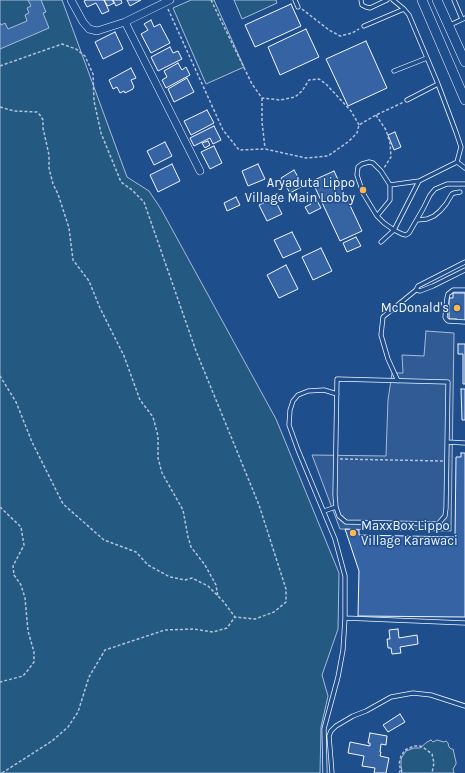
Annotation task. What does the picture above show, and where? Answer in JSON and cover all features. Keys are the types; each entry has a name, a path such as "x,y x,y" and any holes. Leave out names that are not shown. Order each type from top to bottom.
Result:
{"street":[{"path":"72,0 83,22 89,29 97,31 125,22 166,1"},
{"path":"422,0 465,100"},
{"path":"437,0 465,62"},
{"path":"125,22 200,172"}],"lane":[{"path":"295,0 298,7"},
{"path":"361,0 362,5 370,8 387,0"},
{"path":"393,0 409,15 438,84 461,147 457,162"},
{"path":"449,25 464,19 454,0"},
{"path":"364,26 404,9"},
{"path":"394,71 427,58"},
{"path":"407,100 438,84"},
{"path":"377,216 390,200 390,185 381,171 373,163 369,162 362,164 358,168 357,175 363,193 377,216 394,230 406,235 409,233 430,195 435,189 447,184 465,184"},
{"path":"457,162 465,168"},
{"path":"390,185 419,181 457,162"},
{"path":"381,242 394,230 419,181"},
{"path":"417,220 427,219 434,216 446,204 452,194 460,192"},
{"path":"398,380 388,359 381,336 383,317 416,290 418,286 465,262"},
{"path":"416,290 420,291 433,286 465,270"},
{"path":"465,290 453,290 448,294 445,317 448,321 465,322"},
{"path":"337,379 398,380 448,382 445,516 438,524 346,522 340,516 336,507 337,379"},
{"path":"325,773 324,729 338,677 343,650 345,576 338,546 289,425 290,410 293,400 298,396 308,391 324,390 337,394"},
{"path":"447,442 465,443"},
{"path":"324,511 336,507"},
{"path":"345,618 465,623"},
{"path":"332,773 329,736 331,730 353,716 366,711 391,697 413,693 431,695 465,706"}],"path":[{"path":"211,0 252,84 262,98 262,122 265,148"},
{"path":"166,1 223,130 239,150 265,148 306,158 328,156 348,142 357,133 359,125 407,100"},
{"path":"298,7 329,30 340,36 352,33 364,26"},
{"path":"0,66 62,44 76,49 84,56 93,74 94,101 101,133 121,182 144,202 196,351 259,505 286,589 286,602 274,612 255,619 235,617 208,586 192,578 185,580 170,577 148,565 136,552 104,540 63,504 32,442 16,402 0,376"},
{"path":"262,98 280,100 295,97 302,91 309,80 319,79 330,88 350,111 359,125"},
{"path":"0,107 14,111 37,112 43,120 43,128 49,155 49,168 53,184 58,194 69,228 73,260 89,281 100,308 124,356 140,400 153,417 158,436 158,458 162,473 183,510 191,547 205,566 216,585 218,596"},
{"path":"376,115 386,130 390,143 391,157 381,171"},
{"path":"336,458 446,461"},
{"path":"0,507 21,527 24,545 13,566 14,575 21,585 25,598 28,631 34,652 34,662 23,676 0,682"},
{"path":"2,773 52,741 68,727 78,712 89,677 105,650 165,630 194,629 213,632 227,628 235,617"},
{"path":"402,773 399,764 401,756 405,750 414,746 420,746 432,754 434,763 432,773"}],"shaded area":[{"path":"0,0 62,0 127,177 149,191 161,209 276,419 339,573 338,629 322,675 328,696 321,727 320,773 0,773"},
{"path":"28,0 41,0 46,12 43,13 49,28 0,49 0,23 1,25 5,23 8,29 27,21 25,15 29,13 27,8 31,6"},
{"path":"191,0 214,0 244,67 206,84 173,8"},
{"path":"234,0 276,0 277,3 242,19"},
{"path":"426,331 454,333 451,531 340,529 312,455 386,456 388,400 392,373 403,373 402,355 424,356"},
{"path":"431,740 433,742 437,740 444,742 446,741 449,747 453,749 456,762 453,769 454,773 399,773 400,770 402,771 401,760 406,751 414,748 420,748"}],"building":[{"path":"104,0 109,11 102,14 96,3 87,7 84,1"},
{"path":"104,0 112,0 114,3 108,6"},
{"path":"113,0 121,0 122,3 116,6"},
{"path":"127,0 141,0 130,6"},
{"path":"291,4 301,26 255,47 245,25"},
{"path":"151,20 154,27 160,24 170,43 151,53 141,34 148,30 144,24"},
{"path":"306,29 319,57 280,75 268,47"},
{"path":"115,32 123,49 103,59 95,42"},
{"path":"366,41 387,88 348,106 326,59"},
{"path":"170,47 173,53 178,51 182,59 158,71 151,57"},
{"path":"178,63 182,70 186,67 190,75 166,88 162,80 167,77 164,71"},
{"path":"131,68 136,78 131,80 134,87 133,89 125,93 124,91 120,93 117,87 113,89 109,80"},
{"path":"187,78 194,92 174,102 168,89"},
{"path":"207,110 214,123 191,135 184,121"},
{"path":"214,126 221,140 213,144 210,138 194,146 190,138"},
{"path":"395,132 401,147 394,150 388,135"},
{"path":"208,141 210,145 205,148 202,143"},
{"path":"165,142 172,156 154,165 147,151"},
{"path":"214,146 222,163 210,169 201,152"},
{"path":"172,164 180,181 158,192 150,175"},
{"path":"258,164 265,179 248,186 242,171"},
{"path":"294,170 303,186 290,193 281,178"},
{"path":"334,171 362,231 340,241 312,181"},
{"path":"314,195 321,208 309,214 305,207 311,204 308,198"},
{"path":"236,197 240,205 227,211 224,203"},
{"path":"274,198 282,214 267,221 259,205"},
{"path":"292,232 301,250 283,258 274,240"},
{"path":"356,237 361,246 347,252 343,243"},
{"path":"321,248 332,271 313,280 302,257"},
{"path":"286,265 298,289 279,298 267,275"},
{"name":"McDonald's","path":"453,293 465,293 465,321 449,319 449,298 453,298"},
{"path":"458,344 465,344 465,384 463,384 463,354 458,354"},
{"path":"461,389 465,389 465,420 462,420"},
{"name":"MaxxBox Lippo Village Karawaci","path":"461,453 465,453 465,617 358,616 359,571 345,529 359,530 359,535 455,537 456,457 461,457"},
{"path":"398,629 399,638 417,635 418,644 400,647 401,653 392,654 391,648 388,648 387,639 390,639 389,630"},
{"path":"400,714 405,722 388,732 383,725"},
{"path":"370,733 387,736 386,745 381,744 380,752 380,756 389,758 386,773 374,773 375,768 362,766 364,756 348,753 350,742 370,746 370,743 368,743"}],"place":[{"name":"Aryaduta Lippo Village Main Lobby","path":"363,190"},
{"name":"McDonald's","path":"457,308"},
{"name":"MaxxBox Lippo Village Karawaci","path":"353,533"}]}
